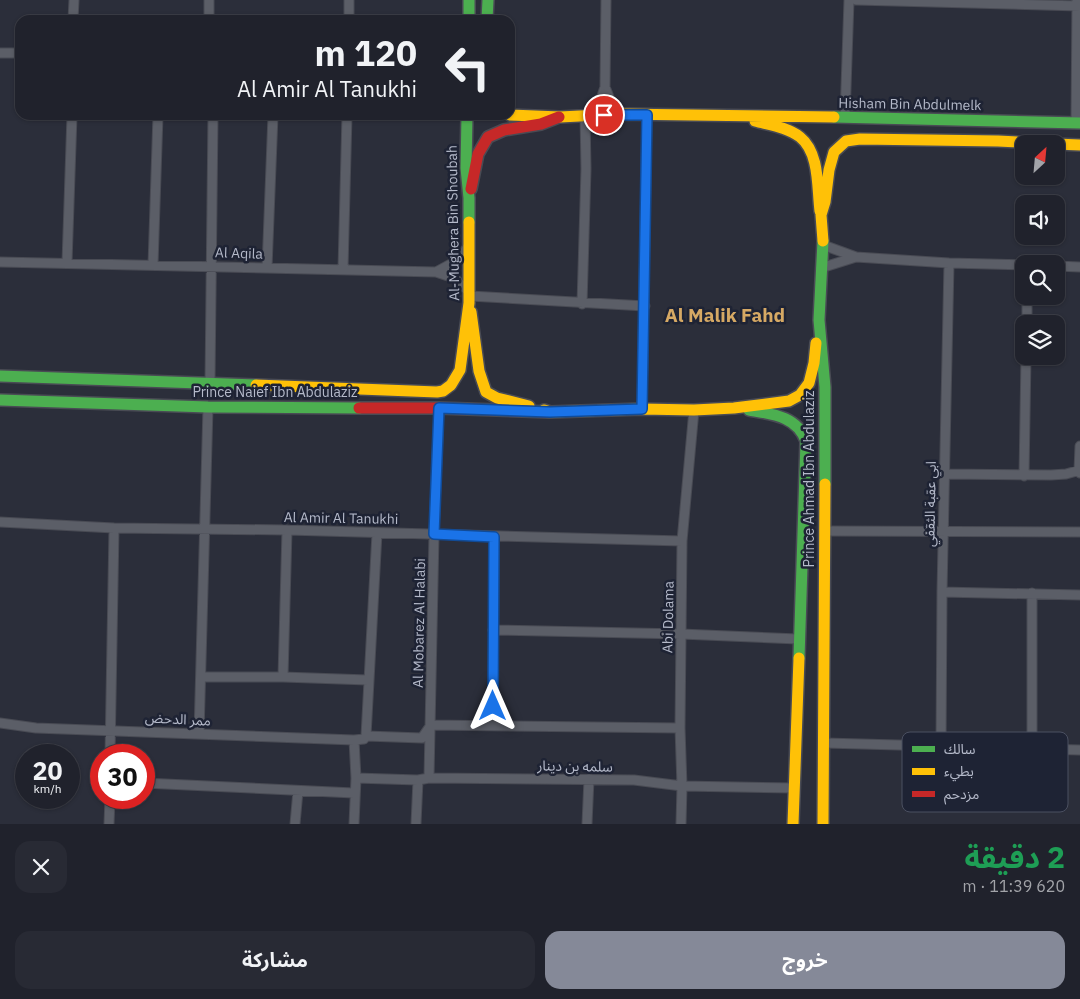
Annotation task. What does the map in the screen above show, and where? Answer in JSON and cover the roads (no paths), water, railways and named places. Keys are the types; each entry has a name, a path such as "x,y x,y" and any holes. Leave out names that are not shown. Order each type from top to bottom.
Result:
{"street":[{"path":"73,15 74,0"},
{"path":"209,0 209,15"},
{"path":"349,0 349,15"},
{"path":"468,15 469,0"},
{"path":"488,0 488,15"},
{"path":"606,0 606,87 613,107 619,114"},
{"path":"845,117 848,0"},
{"path":"856,0 1078,4 1078,123"},
{"path":"0,53 15,53"},
{"path":"582,304 587,116 601,99 606,87"},
{"name":"Hisham Bin Abdulmelk","path":"515,115 587,116 619,114 845,117 1078,123"},
{"path":"642,409 647,115"},
{"path":"469,198 480,150 488,137 519,127 544,125 560,116"},
{"name":"Hisham Bin Abdulmelk","path":"739,116 799,136 806,142 812,154 821,215"},
{"path":"67,263 72,120"},
{"path":"153,265 158,120"},
{"path":"210,382 213,120"},
{"path":"267,268 273,120"},
{"path":"342,269 347,120"},
{"name":"Al-Mughera Bin Shoubah","path":"449,387 460,370 469,297 467,120"},
{"name":"Prince Ahmad Ibn Abdulaziz","path":"824,824 825,387 819,320 823,246 821,215 825,202 828,170 834,152 846,141 899,139 1015,142"},
{"path":"1065,144 1080,145"},
{"path":"436,272 460,258 468,246"},
{"path":"823,246 856,257 1015,265"},
{"path":"821,268 856,257"},
{"name":"Al Aqila","path":"0,262 436,272 454,278 469,297"},
{"name":"ابي عقبة الثقفي","path":"940,732 949,263"},
{"path":"1065,266 1080,266"},
{"path":"469,297 645,306"},
{"name":"Prince Naief Ibn Abdulaziz","path":"469,297 479,371 486,392 497,398 550,412"},
{"name":"Prince Naief Ibn Abdulaziz","path":"0,400 208,407 439,408 550,412 734,408 789,401 800,395 808,383 814,363 819,320"},
{"path":"1024,476 1026,365"},
{"name":"Prince Naief Ibn Abdulaziz","path":"0,376 210,382 437,392 449,387"},
{"path":"199,734 208,407"},
{"name":"Al Mobarez Al Halabi","path":"430,778 434,534 439,408"},
{"name":"Prince Ahmad Ibn Abdulaziz","path":"734,408 784,418 799,426 804,432 806,441 793,824"},
{"name":"Abi Dolama","path":"681,824 682,542 694,410"},
{"path":"945,474 1024,476 1066,474 1080,471 1080,446"},
{"name":"Al Amir Al Tanukhi","path":"0,522 114,528 287,530 682,542"},
{"path":"110,744 114,528"},
{"path":"283,677 287,530"},
{"path":"824,531 1080,532"},
{"path":"354,824 354,794 368,680 377,533"},
{"path":"492,725 494,537"},
{"path":"942,592 1080,595"},
{"path":"1032,594 1032,732"},
{"path":"493,630 681,634 798,639"},
{"path":"201,676 368,680"},
{"name":"ممر الدحض","path":"0,723 36,728 361,739 422,738 431,725"},
{"path":"431,725 680,728"},
{"path":"825,743 902,745"},
{"name":"سلمه بن دينار","path":"356,778 418,780 430,778 634,780 682,786 794,788"},
{"path":"587,824 589,779"},
{"path":"416,824 418,780"},
{"path":"155,784 354,794"},
{"path":"295,824 298,791"},
{"path":"109,824 110,809"}],"district":[{"name":"Al Malik Fahd","path":"725,315"}]}
